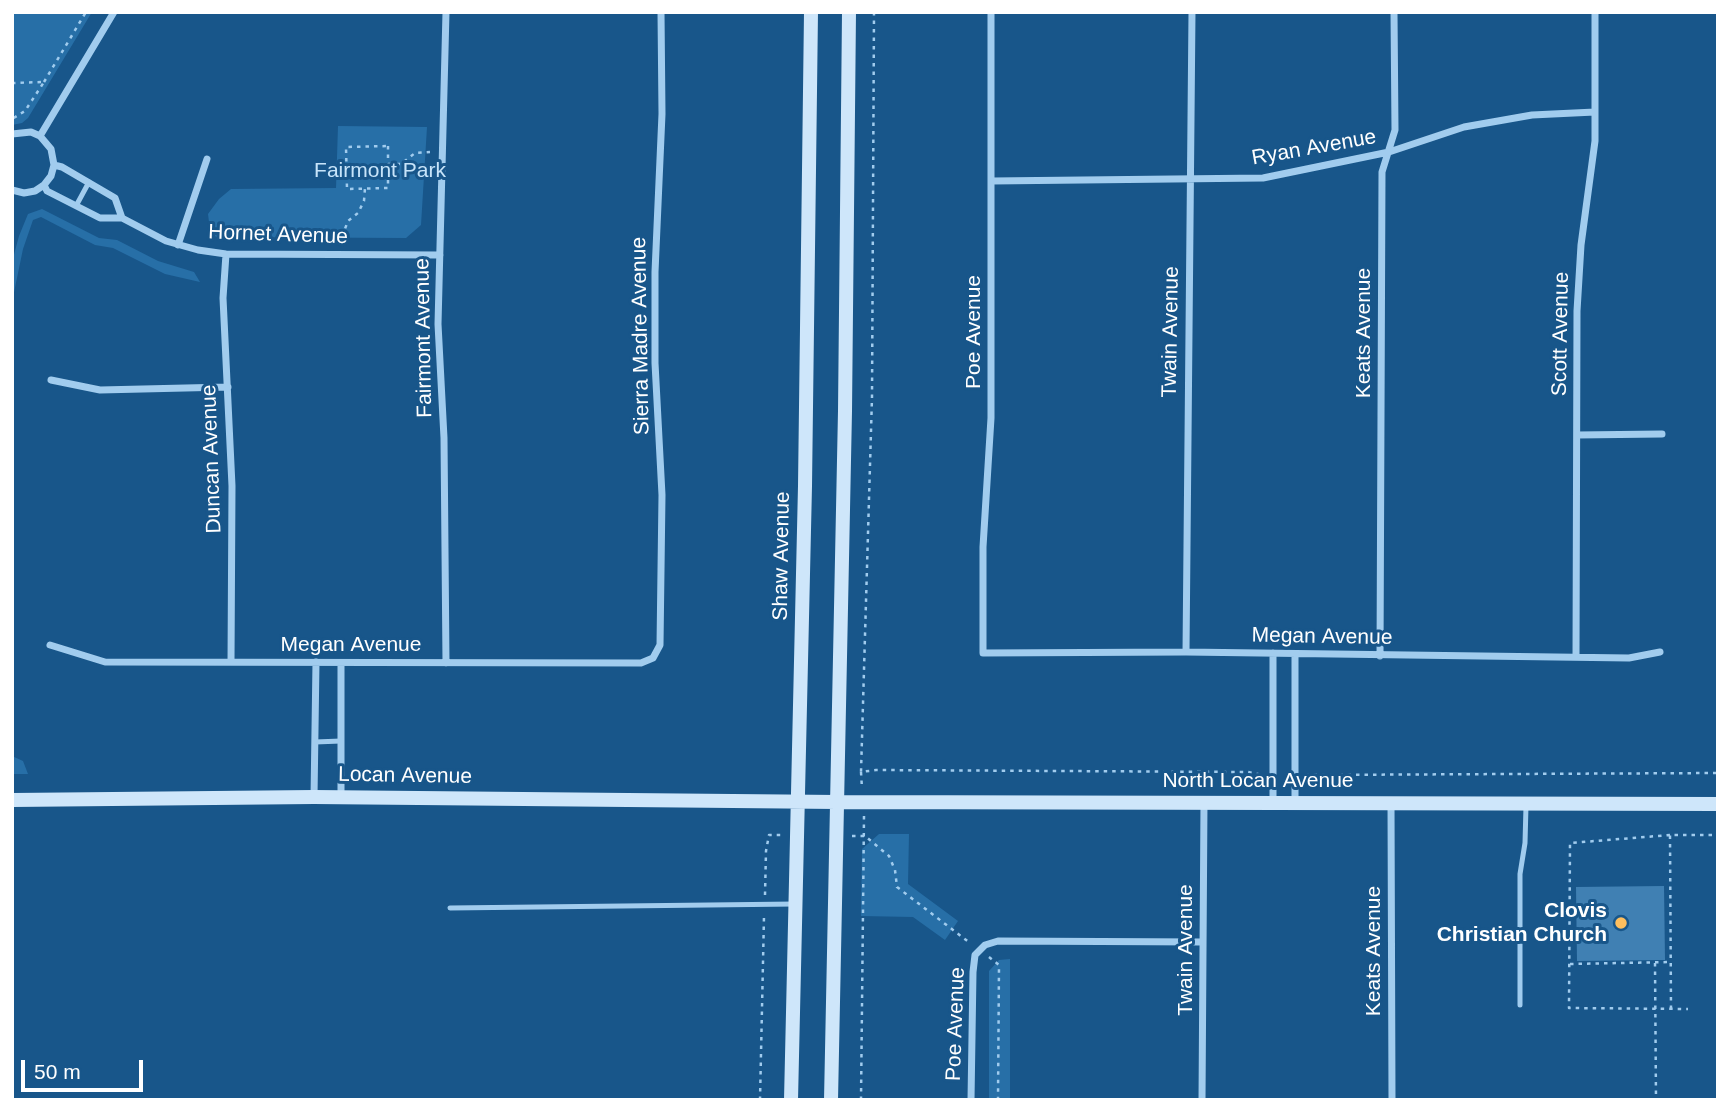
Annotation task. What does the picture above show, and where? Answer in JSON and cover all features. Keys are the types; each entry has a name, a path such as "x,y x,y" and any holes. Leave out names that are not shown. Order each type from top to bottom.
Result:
{"main road":[{"name":"Shaw Avenue","path":"792,1095 806,473 811,12"},
{"path":"831,1100 846,357 849,12"},
{"name":"Locan Avenue","path":"12,800 341,797 797,801"},
{"name":"North Locan Avenue","path":"797,801 1718,804"}],"street":[{"path":"40,136 114,12"},
{"name":"Fairmont Avenue","path":"446,12 438,324 444,438 446,663"},
{"name":"Sierra Madre Avenue","path":"653,658 660,645 662,495 655,363 655,272 662,114 661,12"},
{"name":"Poe Avenue","path":"983,653 983,547 991,418 991,12"},
{"name":"Twain Avenue","path":"1186,652 1192,12"},
{"name":"Keats Avenue","path":"1380,656 1382,172 1395,130 1395,12"},
{"name":"Scott Avenue","path":"1576,657 1577,311 1580,258 1595,141 1595,12"},
{"name":"Ryan Avenue","path":"992,181 1263,178 1389,152 1464,127 1532,115 1595,112"},
{"path":"12,134 31,132 40,136 51,149 54,165 51,176 35,191 13,192"},
{"path":"178,245 207,159"},
{"name":"Hornet Avenue","path":"54,165 115,198 122,218"},
{"name":"Hornet Avenue","path":"44,185 47,191 100,218 122,218 166,241 226,254 440,255"},
{"name":"Duncan Avenue","path":"226,254 223,298 232,486 231,662"},
{"path":"51,380 100,390 228,387"},
{"path":"1577,435 1662,435"},
{"name":"Megan Avenue","path":"50,645 105,662 641,663 653,658"},
{"name":"Megan Avenue","path":"983,653 1186,652 1629,658 1660,652"},
{"path":"1273,653 1273,802"},
{"path":"1295,654 1295,802"},
{"path":"314,797 316,662"},
{"path":"341,663 341,797"},
{"name":"Twain Avenue","path":"1202,1100 1204,801"},
{"name":"Keats Avenue","path":"1391,802 1392,1100"},
{"path":"979,950 998,941 1203,942"},
{"name":"Poe Avenue","path":"971,1100 973,972 979,950"}],"lane":[{"path":"76,206 89,182"},
{"path":"315,742 341,741"},
{"path":"1520,1005 1520,874 1525,844 1526,803"},
{"path":"450,908 795,904"}],"path":[{"path":"12,119 25,111 86,12"},
{"path":"874,12 873,397 861,772 1248,772 1259,775"},
{"path":"12,83 44,82"},
{"path":"388,146 388,188 365,188 347,189 346,147 388,146"},
{"path":"388,164 401,164 415,153 444,151"},
{"path":"343,254 343,234 348,221 358,213 364,201 365,188"},
{"path":"1311,775 1718,773"},
{"path":"760,1100 766,851 769,835 796,835"},
{"path":"1670,835 1671,1009"},
{"path":"1688,1009 1569,1008 1570,844 1670,835 1718,835"},
{"path":"836,836 865,836 893,862 897,887 999,965 998,1100"},
{"path":"861,1100 865,836"},
{"path":"1570,964 1671,962"},
{"path":"1655,963 1656,1100"}],"green space":[{"path":"12,12 92,12 28,118 22,123 12,125"},
{"name":"Fairmont Park","path":"338,126 427,127 421,225 406,238 216,237 208,214 231,189 336,188"},
{"path":"42,209 99,238 117,240 158,261 194,272 200,282 165,274 113,248 95,245 41,217 33,220 23,249 12,302 12,262 19,236 28,214"},
{"path":"12,756 23,761 28,774 12,774"},
{"path":"879,834 909,834 908,884 958,921 945,940 913,917 861,916 862,849"},
{"path":"1010,959 1010,1100 989,1100 989,971 999,960"}],"building":[{"name":"Clovis Christian Church","path":"1664,886 1665,960 1577,961 1576,887"}],"place":[{"name":"Clovis Christian Church","path":"1621,923"}]}
